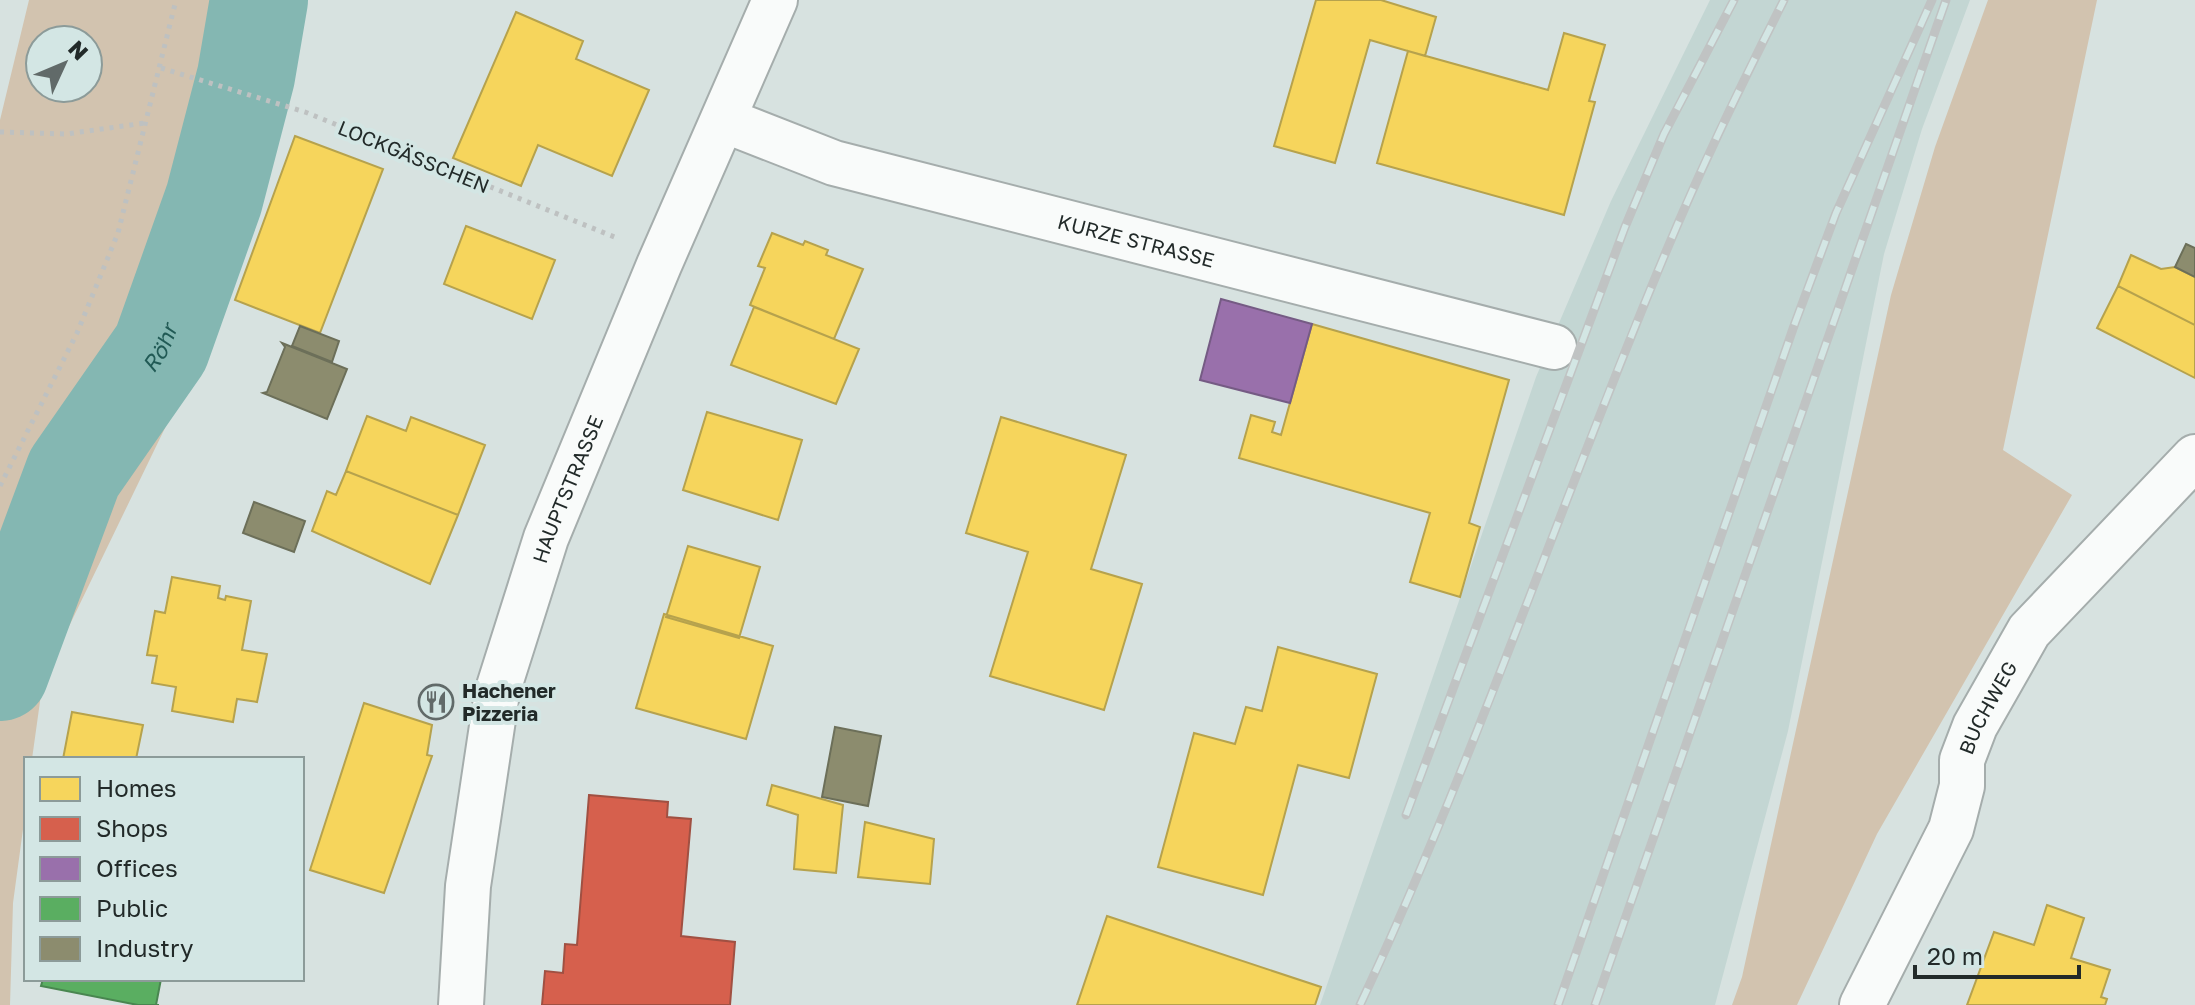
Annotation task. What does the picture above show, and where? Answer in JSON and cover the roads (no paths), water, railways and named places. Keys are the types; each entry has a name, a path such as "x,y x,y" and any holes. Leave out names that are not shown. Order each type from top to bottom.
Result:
{"street":[{"name":"HAUPTSTRASSE","path":"461,1005 468,886 497,693 546,538 663,256 775,0"},
{"name":"KURZE STRASSE","path":"724,120 834,163 1554,347"},
{"name":"BUCHWEG","path":"1862,1005 1951,829 1962,786 1962,760 2009,661 2029,631 2195,457"}],"waterway":[{"name":"Röhr","path":"0,672 74,473 161,348 214,199 246,76 259,0"}],"railway":[{"path":"1406,815 1625,227 1664,134 1734,0"},
{"path":"1360,1005 1442,817 1668,247 1724,122 1784,0"},
{"path":"1558,1005 1795,323 1836,213 1932,0"},
{"path":"1595,1005 1946,0"}],"place":[{"name":"Hachener Pizzeria","path":"436,702"}]}
